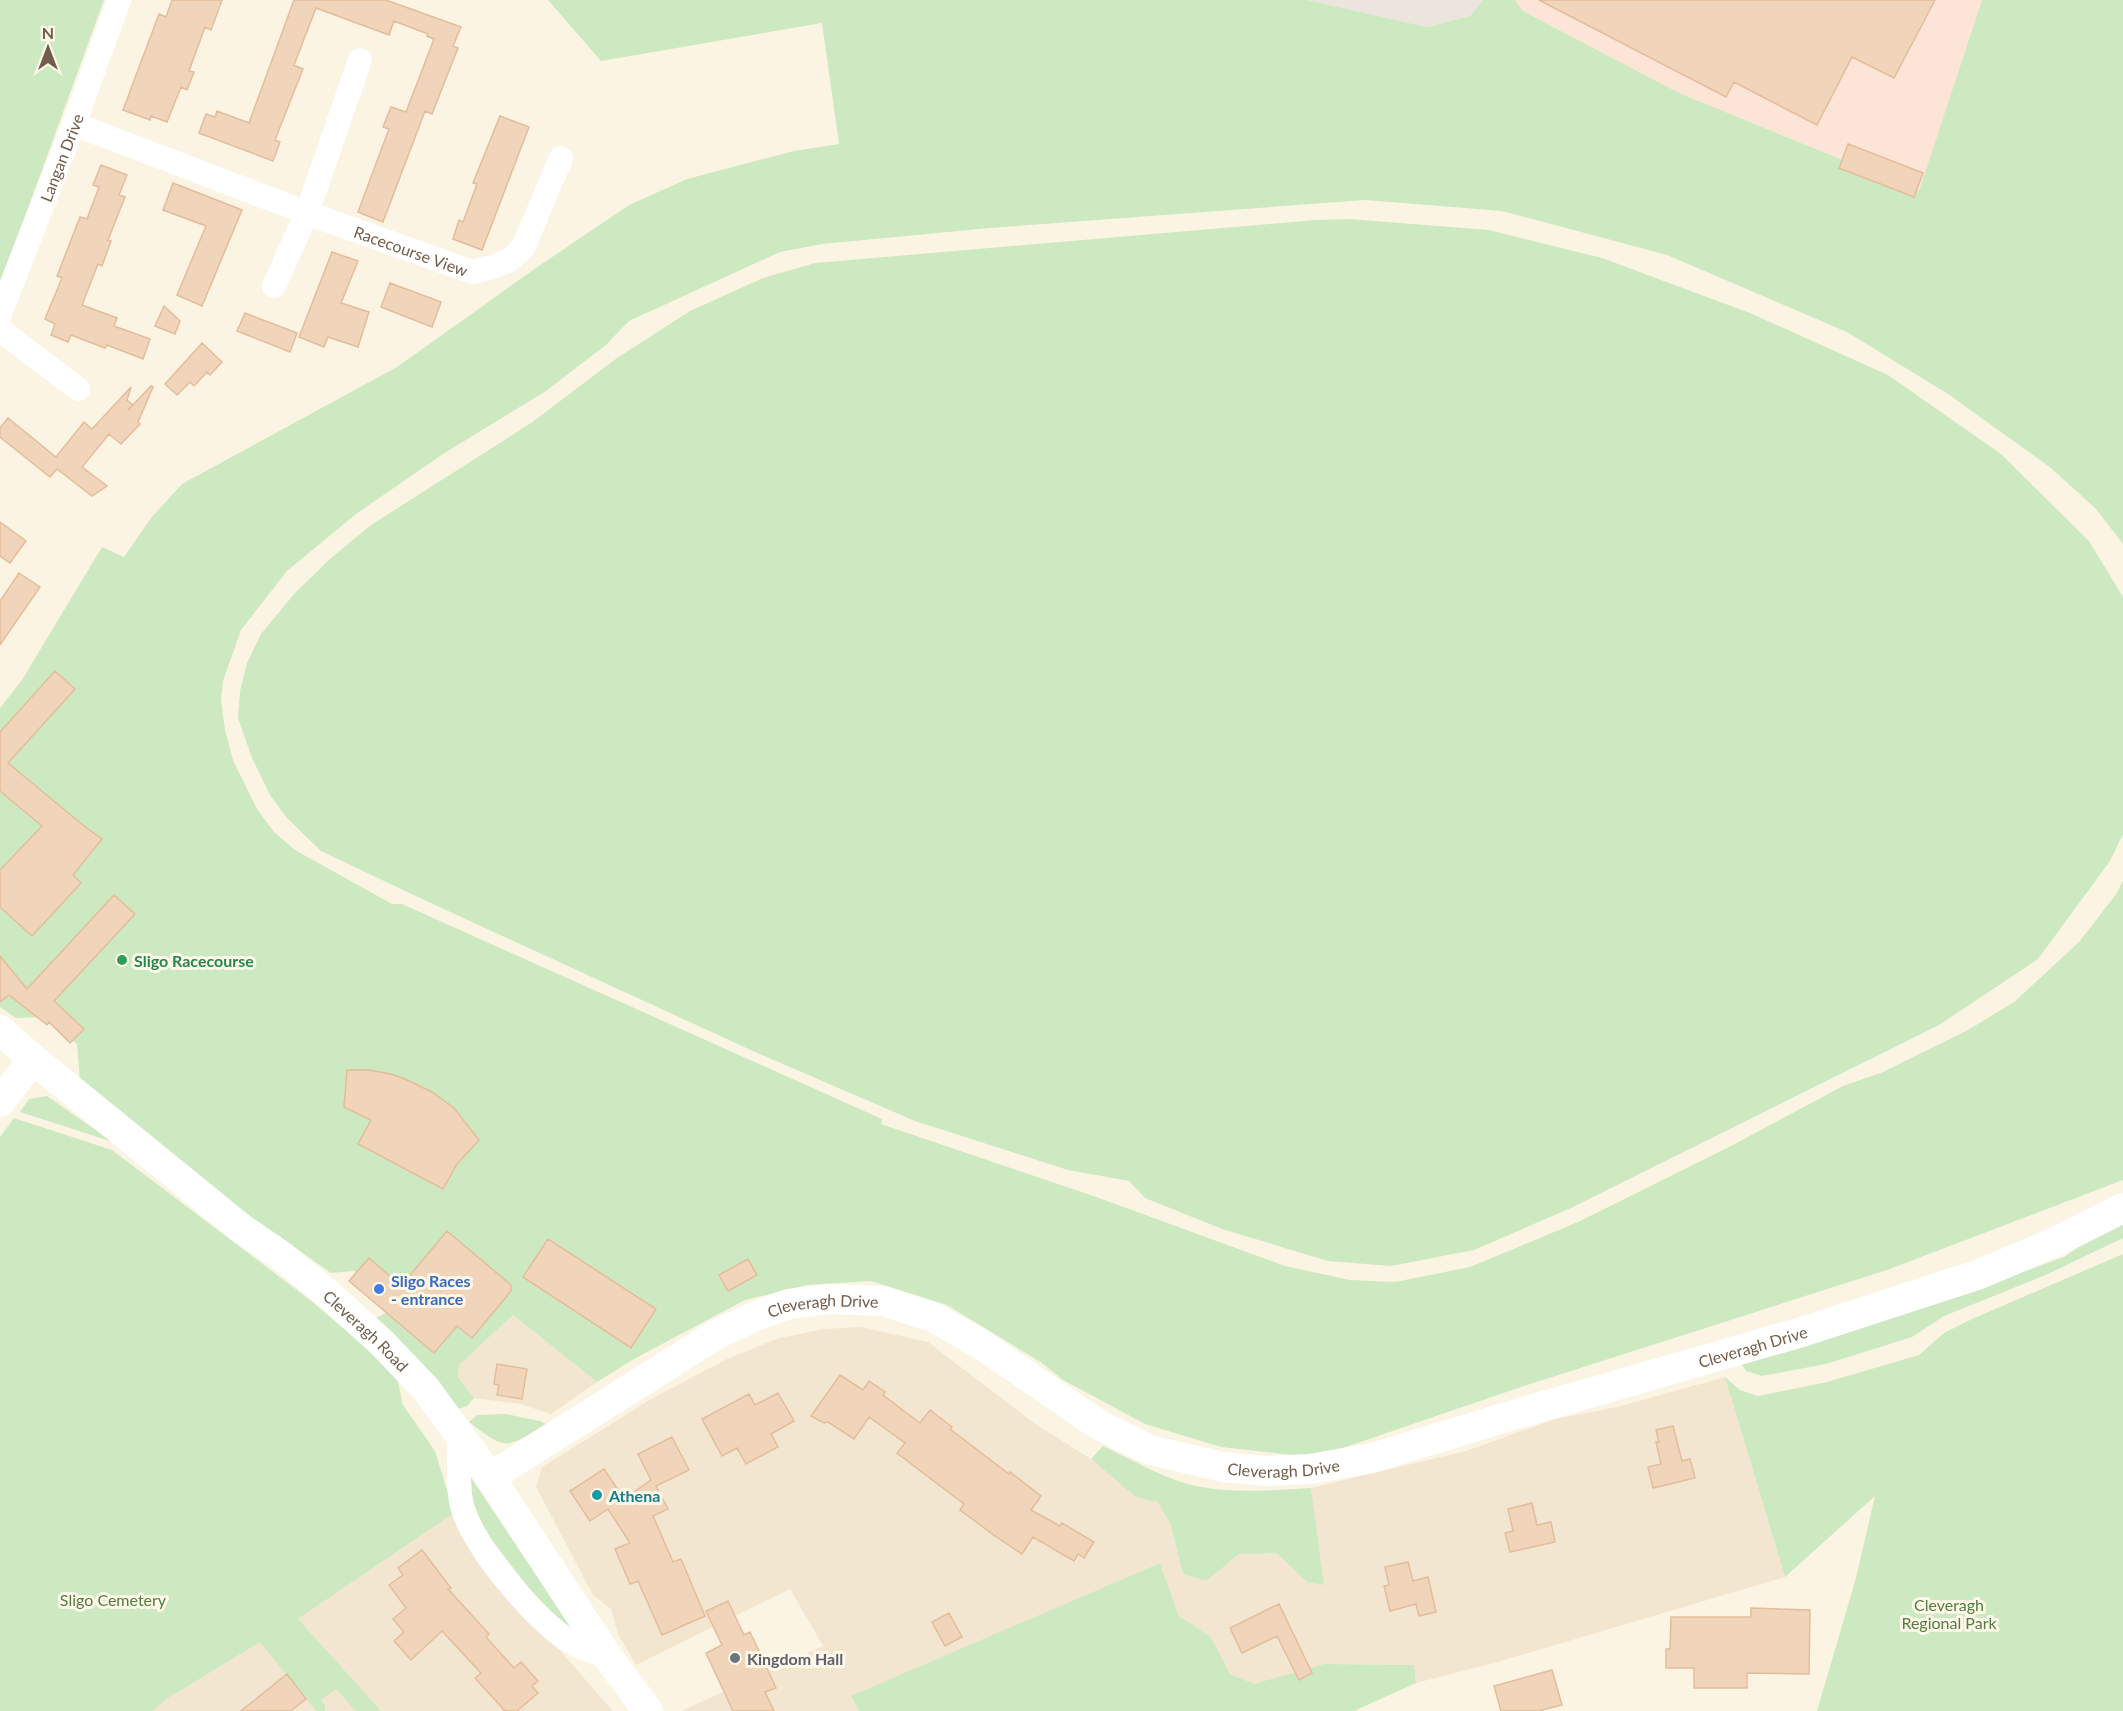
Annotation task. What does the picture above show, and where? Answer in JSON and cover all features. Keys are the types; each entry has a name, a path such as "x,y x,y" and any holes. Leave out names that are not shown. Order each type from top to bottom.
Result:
{"street":[{"name":"Langan Drive","path":"0,314 74,124 119,0"},
{"path":"274,286 307,213 360,60"},
{"name":"Racecourse View","path":"74,124 307,213 472,272 508,261 523,249 561,158"},
{"path":"0,330 30,355 78,389"},
{"name":"Cleveragh Road","path":"0,1030 242,1229 283,1257 327,1294 381,1342 426,1389 459,1431 607,1656 648,1711"},
{"path":"0,1102 33,1059"},
{"name":"Cleveragh Drive","path":"490,1477 717,1334 789,1304 829,1299 883,1301 933,1317 982,1345 1099,1425 1150,1450 1224,1467 1266,1471 1310,1469 1372,1458 1857,1314 1980,1274 2055,1242 2123,1208"},
{"path":"459,1431 460,1500 474,1536 488,1557 535,1611 568,1640 591,1652 607,1656"}],"shaded area":[{"path":"1307,0 1483,0 1470,16 1427,27"},
{"path":"1515,0 1982,0 1920,191 1679,93 1523,11"},
{"path":"513,1315 597,1382 551,1414 520,1404 474,1398 458,1377 459,1365"},
{"path":"861,1327 928,1342 1034,1423 1091,1459 1176,1491 1244,1502 1466,1451 1555,1419 1617,1407 1725,1377 1785,1577 1494,1663 1416,1683 1414,1665 1324,1664 1254,1685 1230,1674 1211,1637 1179,1616 1160,1563 851,1697 859,1711 681,1711 823,1646 790,1589 636,1665 618,1634 611,1609 593,1595 536,1487 542,1467 651,1399 727,1359 776,1339 823,1329"},
{"path":"454,1513 477,1562 534,1621 613,1711 153,1711 165,1700 298,1619"}],"green space":[{"path":"0,0 104,0 0,285"},
{"path":"548,0 1307,0 1427,27 1470,16 1483,0 1515,0 1523,11 1679,93 1919,191 1982,0 2123,0 2123,544 2096,509 2051,468 1948,394 1847,332 1667,255 1502,211 1365,200 990,228 822,244 780,252 629,321 606,345 546,391 443,454 356,514 287,571 241,630 223,681 221,700 225,730 233,760 257,809 274,832 295,850 392,904 402,904 882,1119 881,1124 1099,1198 1285,1266 1350,1280 1395,1282 1470,1267 1578,1222 1731,1146 1843,1086 1883,1072 1968,1030 2014,1002 2079,942 2117,893 2123,880 2123,1180 1887,1270 1521,1387 1334,1451 1300,1456 1221,1447 1145,1424 1063,1380 1042,1363 947,1305 871,1281 807,1285 745,1300 632,1360 597,1382 513,1315 459,1365 458,1377 474,1398 467,1406 458,1409 374,1319 386,1313 392,1300 354,1271 331,1273 206,1185 80,1081 77,1044 43,1017 16,1018 0,1007 0,708 22,680 102,547 124,557 151,518 182,484 397,367 629,205 687,179 794,151 839,144 822,23 601,61"},
{"path":"1349,219 1489,230 1602,258 1750,313 1888,375 2001,454 2089,541 2123,597 2123,834 2110,861 2038,959 1939,1025 1571,1208 1474,1250 1391,1266 1328,1261 1222,1229 1145,1198 1129,1181 1068,1170 915,1121 755,1052 321,851 286,817 270,795 252,758 238,718 240,691 247,663 261,634 295,593 331,558 371,525 531,423 617,358 690,311 763,278 815,263"},
{"path":"47,1096 113,1142 20,1112 29,1099"},
{"name":"Sligo Cemetery","path":"14,1118 112,1150 310,1300 396,1373 403,1405 435,1451 454,1513 298,1619 381,1711 356,1711 336,1689 321,1700 325,1705 325,1711 316,1711 260,1642 165,1700 153,1711 0,1711 0,1137"},
{"path":"2123,1220 2123,1238 2048,1274 1944,1316 1912,1337 1826,1364 1762,1376 1746,1371 1741,1363 1963,1294 2064,1257"},
{"name":"Cleveragh Regional Park","path":"2123,1254 2123,1711 1817,1711 1856,1578 1875,1496 1785,1577 1725,1377 1740,1390 1758,1396 1827,1382 1919,1355 1944,1333 1972,1319"},
{"path":"505,1414 546,1424 514,1442 506,1443 491,1438 469,1422 477,1415"},
{"path":"1103,1446 1161,1474 1196,1486 1239,1491 1311,1488 1324,1585 1307,1582 1277,1553 1239,1554 1206,1581 1183,1574 1171,1525 1158,1502 1136,1497 1091,1459"},
{"path":"466,1470 572,1629 542,1605 474,1517"},
{"path":"1160,1563 1179,1616 1211,1637 1230,1674 1254,1684 1324,1664 1414,1665 1416,1683 1354,1711 859,1711 851,1696"}],"building":[{"path":"172,0 222,0 211,30 205,27 189,71 194,72 187,90 181,87 167,122 151,116 150,120 123,110 159,14 166,17"},
{"path":"294,0 386,0 461,27 453,46 458,48 432,114 425,111 383,222 358,212 389,129 383,127 391,107 406,112 434,39 427,36 428,34 394,21 389,35 316,8 294,65 303,69 275,140 280,142 273,161 199,133 206,114 215,117 217,111 249,123"},
{"path":"1539,0 1935,0 1894,78 1852,57 1817,125 1734,82 1726,97"},
{"path":"500,116 529,127 482,250 453,239 459,220 463,222 477,184 473,183"},
{"path":"1848,144 1923,173 1914,197 1839,168"},
{"path":"101,165 127,175 119,195 125,197 108,240 111,241 102,266 98,264 82,305 117,318 114,326 150,339 143,359 107,345 105,348 71,335 68,342 51,335 55,324 45,319 62,278 57,276 80,217 87,219 99,187 93,185"},
{"path":"173,183 242,210 202,306 177,295 206,226 163,210"},
{"path":"332,252 358,261 341,303 369,312 358,347 328,337 324,347 299,337"},
{"path":"390,283 441,302 432,327 381,307"},
{"path":"164,306 180,321 175,334 155,326"},
{"path":"245,313 297,333 290,352 237,331"},
{"path":"202,343 222,362 210,375 207,372 194,386 190,382 177,395 165,384"},
{"path":"151,386 153,387 138,422 140,424 121,444 109,434 82,467 107,486 92,496 57,469 50,477 0,437 0,428 8,418 56,457 84,422 92,429 131,387 127,400 133,405"},
{"path":"0,522 26,541 10,563 0,556"},
{"path":"19,573 40,587 0,645 0,601"},
{"path":"55,671 75,689 8,763 102,839 73,875 81,883 32,936 0,907 0,870 42,826 0,791 0,732"},
{"path":"114,895 135,914 54,1001 84,1029 70,1043 49,1022 47,1025 9,995 0,1002 0,956 27,989"},
{"path":"347,1070 368,1070 391,1074 432,1092 454,1108 479,1140 457,1164 443,1189 358,1144 371,1120 344,1107"},
{"path":"447,1231 511,1285 511,1291 472,1338 457,1326 434,1353 349,1281 369,1258 401,1286"},
{"path":"548,1239 656,1309 631,1348 523,1277"},
{"path":"748,1259 757,1275 728,1291 719,1275"},
{"path":"497,1364 527,1369 522,1399 497,1395 499,1385 494,1384"},
{"path":"840,1375 863,1390 869,1381 885,1392 883,1395 920,1423 930,1410 952,1427 950,1429 1041,1496 1031,1510 1060,1526 1062,1523 1094,1542 1084,1558 1078,1554 1074,1561 1033,1537 1022,1554 960,1510 964,1504 897,1453 905,1443 869,1417 854,1439 828,1422 824,1423 811,1416"},
{"path":"778,1393 794,1421 771,1434 778,1447 746,1464 737,1448 722,1456 702,1419 749,1394 755,1405"},
{"path":"1673,1426 1682,1461 1690,1459 1695,1478 1653,1488 1648,1467 1661,1464 1656,1430"},
{"path":"672,1437 689,1470 656,1486 668,1509 653,1516 673,1562 681,1559 705,1616 662,1635 638,1581 630,1584 615,1549 630,1543 608,1509 590,1521 570,1491 604,1469 624,1499 651,1480 638,1454"},
{"path":"1532,1503 1537,1525 1551,1522 1555,1542 1510,1552 1505,1533 1513,1531 1508,1509"},
{"path":"422,1550 451,1588 448,1589 489,1634 486,1637 514,1668 521,1662 538,1681 532,1686 538,1693 517,1711 505,1711 475,1678 481,1673 442,1631 411,1660 394,1641 404,1632 393,1619 406,1608 389,1585 403,1575 398,1568"},
{"path":"1408,1562 1413,1581 1428,1577 1436,1612 1419,1616 1416,1604 1390,1611 1384,1586 1389,1585 1385,1567"},
{"path":"728,1601 744,1635 750,1632 776,1688 765,1692 774,1711 733,1711 706,1653 722,1645 706,1611"},
{"path":"1279,1604 1312,1673 1299,1680 1277,1636 1242,1653 1230,1628"},
{"path":"1751,1608 1810,1610 1809,1674 1747,1673 1747,1688 1694,1688 1694,1668 1666,1668 1666,1649 1670,1649 1671,1617 1751,1617"},
{"path":"949,1613 962,1637 945,1646 932,1622"},
{"path":"1552,1670 1562,1705 1538,1711 1501,1711 1494,1686"},
{"path":"287,1674 306,1699 290,1711 241,1711"}],"place":[{"name":"Sligo Racecourse","path":"122,960"},
{"name":"Sligo Races - entrance","path":"379,1289"},
{"name":"Athena","path":"597,1495"},
{"name":"Kingdom Hall","path":"735,1658"}]}
